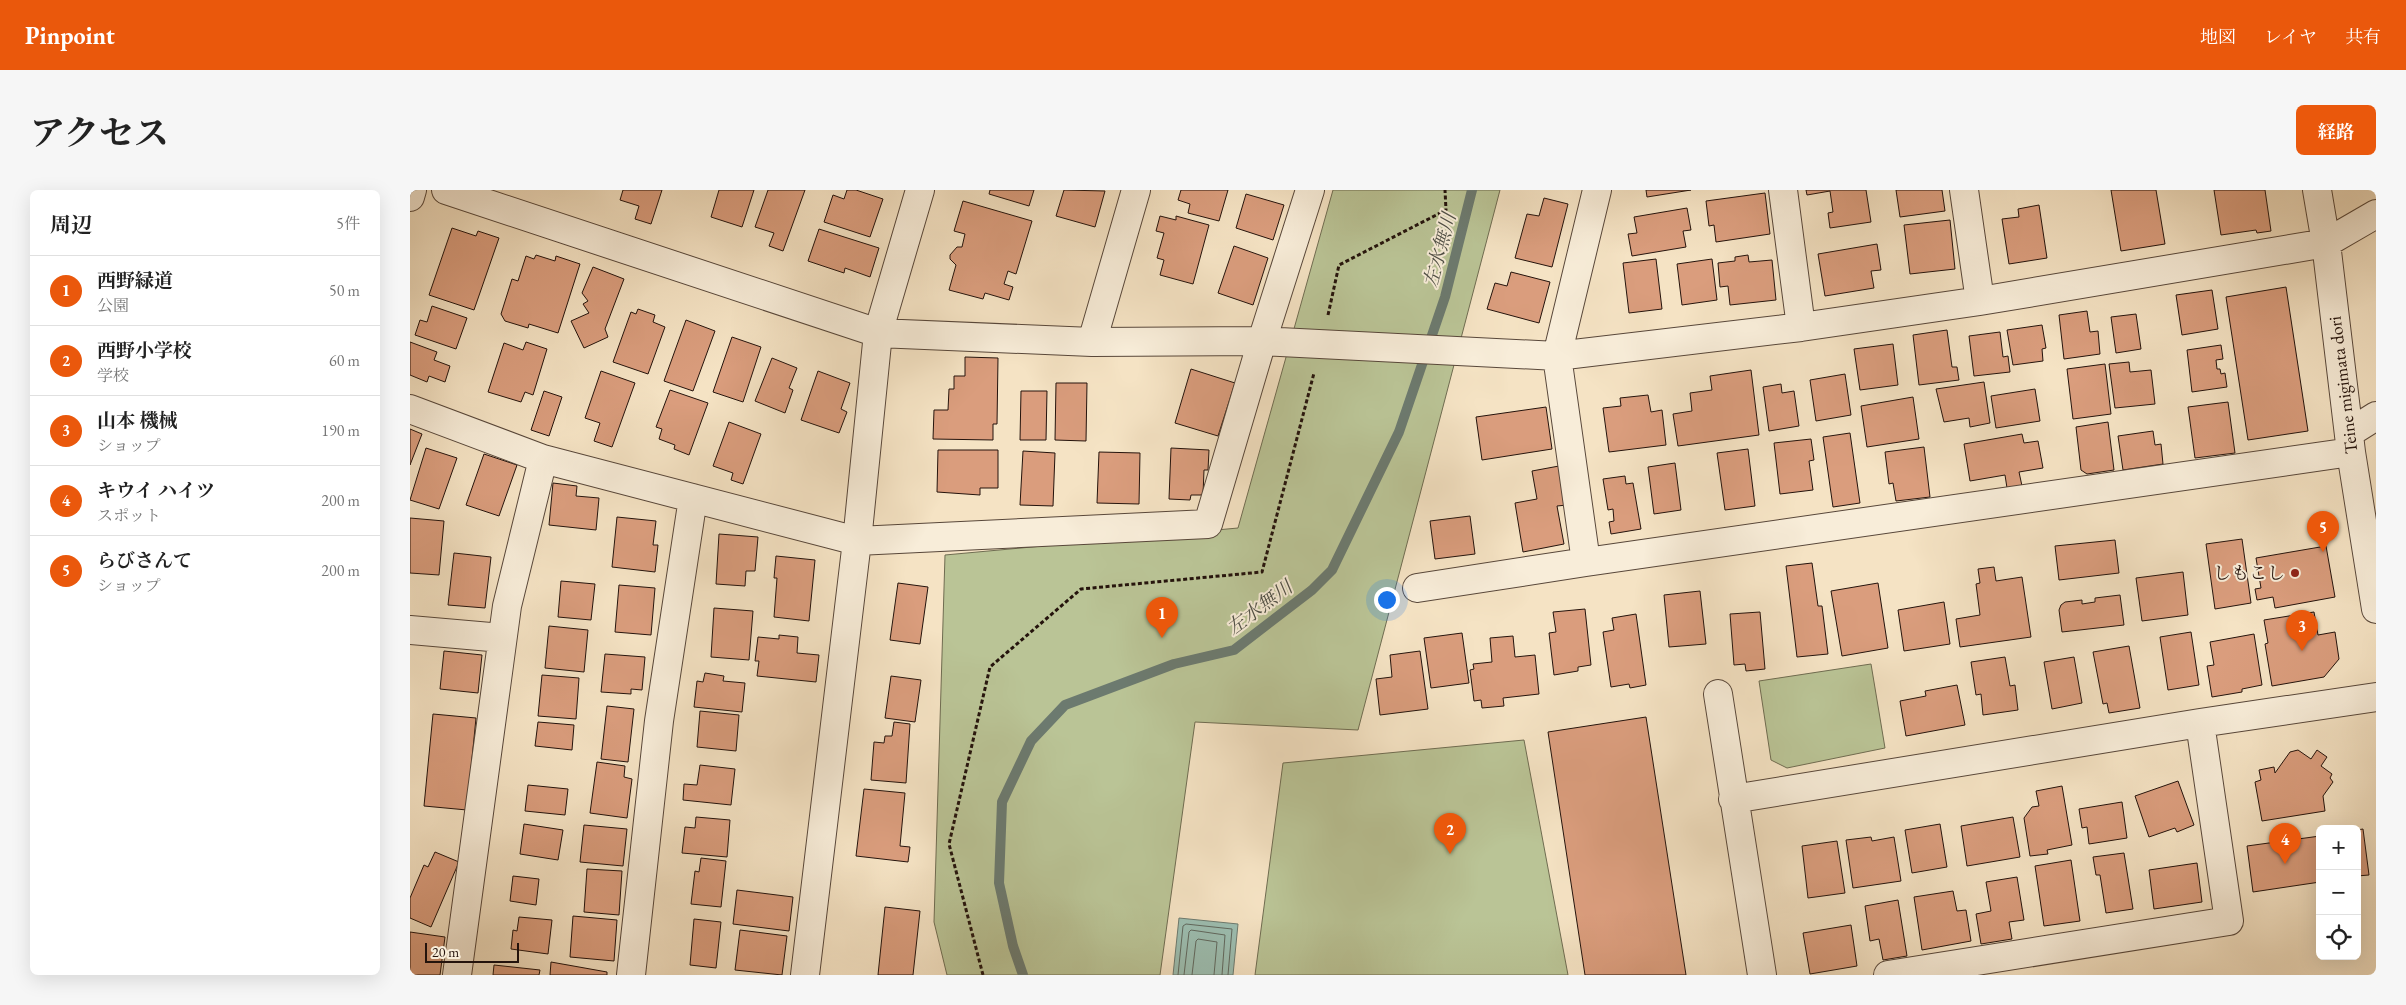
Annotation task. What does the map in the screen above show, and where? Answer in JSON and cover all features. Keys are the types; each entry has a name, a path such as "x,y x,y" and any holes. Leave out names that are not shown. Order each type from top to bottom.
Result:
{"street":[{"path":"410,197 412,190"},
{"path":"446,190 878,333 1092,342 1262,341 1557,356 1801,328 1980,301 2326,243 2376,214"},
{"path":"805,975 857,541 878,333 920,190"},
{"path":"1092,342 1136,190"},
{"path":"410,410 543,459 857,541 1208,524 1262,341 1310,190"},
{"path":"1586,562 1557,356 1597,190"},
{"path":"1783,190 1801,328"},
{"path":"1964,190 1980,301"},
{"name":"Teine migimata dori","path":"2317,190 2326,243 2350,443 2376,609"},
{"path":"1417,588 2350,443 2376,416"},
{"path":"456,975 507,606 543,459"},
{"path":"631,975 659,721 693,498"},
{"path":"410,630 502,638"},
{"path":"1718,694 1762,975"},
{"path":"1733,799 2200,723 2376,697"},
{"path":"1888,975 2004,965 2229,921 2200,723"}],"path":[{"path":"1327,321 1339,266 1446,210 1445,190"},
{"path":"983,975 949,844 990,667 1081,589 1262,572 1315,368"}],"green space":[{"path":"1333,190 1500,190 1358,730 1195,722 1160,975 947,975 934,922 945,555 1238,528"},
{"path":"1871,664 1885,748 1787,768 1771,760 1759,681"},
{"path":"1524,740 1568,975 1255,975 1283,763"}],"water":[{"path":"1179,918 1238,924 1233,975 1173,975"}],"building":[{"path":"623,190 662,190 651,224 635,219 639,206 620,200"},
{"path":"719,190 754,190 742,227 711,217"},
{"path":"768,190 805,190 783,251 769,246 774,233 755,227"},
{"path":"847,190 856,190 883,199 870,237 824,222 833,195 844,199"},
{"path":"990,190 1034,190 1029,206 989,194"},
{"path":"1064,190 1105,191 1095,227 1056,216"},
{"path":"1181,190 1228,190 1219,221 1188,213 1190,204 1178,200"},
{"path":"1646,190 1691,190 1647,197"},
{"path":"1806,190 1866,190 1871,222 1830,228 1828,213 1833,212 1830,191 1807,195"},
{"path":"1896,190 1942,190 1945,211 1900,217"},
{"path":"2111,190 2156,190 2165,244 2121,251"},
{"path":"2214,190 2265,190 2271,231 2257,233 2256,230 2221,235"},
{"path":"1765,193 1770,234 1716,242 1714,225 1709,226 1706,201"},
{"path":"1246,194 1284,205 1273,240 1236,228"},
{"path":"1544,198 1568,204 1552,267 1515,258 1527,214 1539,216"},
{"path":"963,201 1032,221 1016,274 1008,271 1004,284 1013,287 1009,300 985,293 983,299 949,290 956,265 950,259 950,255 957,247 962,247 965,234 954,231"},
{"path":"2039,205 2047,258 2009,264 2002,219 2019,217 2018,209"},
{"path":"1687,208 1691,230 1683,231 1686,247 1632,256 1628,234 1637,233 1634,217"},
{"path":"1160,216 1176,220 1176,216 1209,225 1193,284 1160,275 1164,260 1157,258 1164,233 1156,231"},
{"path":"1950,220 1955,269 1910,274 1904,225"},
{"path":"452,228 476,236 478,231 499,238 474,310 429,295"},
{"path":"819,229 879,248 870,277 845,268 844,273 808,261"},
{"path":"1877,244 1881,270 1871,271 1874,288 1825,296 1818,254"},
{"path":"1234,246 1268,258 1253,305 1218,293"},
{"path":"536,255 555,261 556,256 580,264 558,333 529,324 528,328 505,321 501,314 512,279 518,281 526,256 534,259"},
{"path":"1748,255 1749,262 1772,260 1776,300 1730,305 1728,286 1720,287 1718,263 1735,261 1735,257"},
{"path":"1656,259 1662,309 1629,313 1623,263"},
{"path":"1712,259 1717,300 1682,305 1677,264"},
{"path":"593,267 624,279 605,329 608,337 584,348 571,321 589,313 583,304 588,301 582,293"},
{"path":"1511,272 1550,282 1539,323 1487,309 1495,283 1507,286"},
{"path":"2286,287 2308,431 2248,440 2226,297"},
{"path":"2212,290 2218,329 2182,335 2176,295"},
{"path":"432,306 467,318 456,349 415,335 420,320 427,322"},
{"path":"638,309 655,315 653,322 665,327 648,374 613,362 631,312 636,314"},
{"path":"2087,311 2090,332 2098,331 2100,354 2064,359 2059,315"},
{"path":"2136,314 2141,349 2116,353 2111,317"},
{"path":"686,320 715,331 693,391 664,381"},
{"path":"2042,325 2046,348 2042,349 2043,361 2013,365 2007,330"},
{"path":"1947,330 1952,367 1957,367 1959,380 1919,385 1913,335"},
{"path":"2000,332 2003,357 2008,356 2010,372 1974,376 1969,336"},
{"path":"732,337 761,347 743,402 713,392"},
{"path":"410,342 437,352 434,360 450,366 445,382 429,376 427,382 410,375"},
{"path":"526,342 547,349 533,395 525,392 521,402 488,392 504,343 523,350"},
{"path":"1893,344 1898,385 1860,390 1854,349"},
{"path":"2221,345 2223,359 2216,360 2217,369 2220,369 2221,374 2225,373 2227,387 2192,392 2187,350"},
{"path":"965,357 998,358 997,424 993,424 993,440 933,439 934,410 948,410 949,389 954,389 954,376 965,376"},
{"path":"772,358 797,368 789,388 793,390 785,413 755,401"},
{"path":"2129,362 2130,372 2151,370 2155,404 2115,408 2109,364"},
{"path":"2105,364 2111,414 2073,419 2067,369"},
{"path":"1191,369 1235,383 1218,436 1175,423"},
{"path":"1751,370 1759,435 1678,446 1673,414 1692,411 1690,393 1712,390 1710,376"},
{"path":"601,371 635,383 612,447 594,441 600,423 585,418"},
{"path":"818,371 850,383 841,409 847,412 839,433 801,420"},
{"path":"1845,374 1851,415 1816,421 1810,380"},
{"path":"1984,382 1990,423 1970,427 1969,418 1944,422 1936,389"},
{"path":"1056,383 1087,383 1086,441 1055,440"},
{"path":"1781,384 1782,393 1794,391 1799,426 1769,431 1763,387"},
{"path":"2035,389 2040,421 1996,428 1991,396"},
{"path":"670,390 708,403 689,455 674,449 675,445 659,439 662,429 656,427"},
{"path":"544,391 562,397 549,436 531,430"},
{"path":"1021,391 1047,391 1046,440 1020,440"},
{"path":"1648,395 1651,412 1662,410 1666,445 1609,452 1603,408 1621,406 1620,398"},
{"path":"1913,397 1919,439 1867,447 1861,406"},
{"path":"2228,402 2235,453 2195,458 2188,407"},
{"path":"1546,407 1552,449 1482,460 1476,417"},
{"path":"729,422 761,434 743,484 731,480 733,473 713,466"},
{"path":"2108,422 2114,470 2087,474 2081,470 2076,427"},
{"path":"410,429 422,434 410,465"},
{"path":"2153,431 2155,445 2161,444 2163,464 2123,470 2118,436"},
{"path":"1850,433 1860,503 1833,507 1823,437"},
{"path":"2022,434 2024,443 2038,441 2043,468 2019,472 2022,486 2007,488 2005,475 1970,481 1964,444"},
{"path":"1811,439 1814,460 1809,461 1813,490 1780,494 1774,443"},
{"path":"1924,447 1930,497 1896,501 1893,483 1889,484 1885,452"},
{"path":"426,448 457,458 439,509 410,500"},
{"path":"1171,448 1209,450 1208,470 1204,470 1203,495 1191,495 1190,500 1169,499"},
{"path":"1748,449 1755,506 1725,510 1717,453"},
{"path":"938,450 998,450 998,488 980,488 980,495 937,492"},
{"path":"1023,451 1055,453 1053,506 1020,505"},
{"path":"1099,452 1140,453 1139,504 1097,503"},
{"path":"484,454 517,465 499,516 466,505"},
{"path":"1675,463 1681,510 1654,514 1648,467"},
{"path":"1559,466 1567,505 1557,506 1564,544 1523,552 1515,503 1537,499 1532,471"},
{"path":"1625,476 1626,484 1633,483 1641,529 1611,534 1609,522 1614,521 1613,509 1608,510 1603,479"},
{"path":"553,483 577,486 576,496 599,498 596,530 549,525"},
{"path":"1470,516 1475,554 1435,559 1430,521"},
{"path":"617,517 656,521 653,545 658,545 655,572 612,567"},
{"path":"410,518 444,521 439,575 410,573"},
{"path":"719,534 758,537 755,571 746,571 745,586 716,584"},
{"path":"2242,539 2251,603 2215,609 2206,544"},
{"path":"2115,540 2119,573 2059,580 2055,546"},
{"name":"しもこし","path":"2326,546 2335,597 2275,608 2273,597 2257,600 2255,589 2261,588 2256,558"},
{"path":"454,553 491,557 485,608 448,605"},
{"path":"776,556 815,560 809,621 774,617 777,578 774,578"},
{"path":"1812,563 1818,606 1822,606 1828,654 1797,657 1786,566"},
{"path":"1994,567 1996,581 2022,577 2031,637 1960,647 1956,619 1980,615 1976,584 1980,583 1978,569"},
{"path":"2183,572 2188,615 2142,621 2136,578"},
{"path":"561,581 595,584 591,620 558,617"},
{"path":"898,583 928,587 920,644 890,640"},
{"path":"1878,583 1888,648 1842,656 1831,591"},
{"path":"619,585 655,588 651,635 615,632"},
{"path":"1700,591 1706,644 1669,647 1664,595"},
{"path":"2120,595 2124,625 2062,632 2059,610 2065,602 2082,600 2082,604 2095,602 2095,598"},
{"path":"1944,602 1950,644 1904,651 1898,610"},
{"path":"714,608 753,611 749,660 711,657"},
{"path":"1585,609 1591,665 1578,667 1578,671 1554,675 1549,633 1556,632 1553,612"},
{"path":"1760,612 1765,669 1746,671 1745,664 1734,665 1730,614"},
{"path":"2314,612 2318,635 2335,632 2339,659 2324,677 2272,686 2265,644 2268,643 2264,620"},
{"path":"1636,614 1646,685 1630,688 1629,684 1611,687 1603,632 1614,630 1612,618"},
{"path":"549,626 588,630 584,672 545,668"},
{"path":"2191,632 2199,685 2168,690 2160,637"},
{"path":"1462,633 1469,683 1431,688 1424,638"},
{"path":"2254,634 2262,685 2242,689 2242,692 2212,697 2207,666 2214,665 2210,642"},
{"path":"779,635 798,637 797,653 819,655 816,682 757,676 759,661 755,661 758,637 779,639"},
{"path":"1513,636 1515,657 1535,655 1539,694 1503,698 1504,706 1482,708 1481,700 1474,701 1470,670 1474,669 1473,664 1492,662 1490,638"},
{"path":"2129,646 2140,708 2109,713 2107,703 2103,704 2093,652"},
{"path":"444,651 482,655 478,693 440,689"},
{"path":"1420,651 1428,709 1380,715 1376,679 1392,677 1390,655"},
{"path":"605,654 645,657 642,690 631,689 631,694 601,692"},
{"path":"2005,657 2010,686 2015,685 2018,710 1983,715 1981,694 1976,695 1971,662"},
{"path":"2074,657 2082,703 2052,709 2044,662"},
{"path":"705,673 724,676 723,681 745,683 742,712 694,707 697,681 703,682"},
{"path":"542,675 579,678 576,719 538,716"},
{"path":"891,676 921,680 915,722 885,718"},
{"path":"1957,685 1965,725 1906,736 1900,701 1926,696 1925,691"},
{"path":"607,706 634,709 628,762 601,759"},
{"path":"700,711 739,715 736,751 697,747"},
{"path":"433,714 476,718 467,810 424,806"},
{"path":"1646,717 1686,975 1585,975 1548,732"},
{"path":"538,722 574,725 572,750 535,746"},
{"path":"894,722 910,724 906,783 871,780 874,742 884,743 885,736 892,736"},
{"path":"2298,750 2311,759 2317,750 2327,757 2321,766 2332,774 2330,778 2333,782 2323,796 2325,811 2262,821 2255,782 2261,780 2259,770 2274,767 2275,773 2290,752"},
{"path":"597,762 625,766 624,777 632,779 627,818 590,813"},
{"path":"700,765 735,769 731,805 683,800 684,784 697,785"},
{"path":"2178,781 2194,825 2177,832 2175,828 2149,837 2135,796"},
{"path":"528,785 568,789 565,815 525,811"},
{"path":"2062,786 2072,845 2047,850 2048,854 2030,856 2024,818 2032,807 2039,806 2036,791"},
{"path":"864,789 905,793 900,846 910,847 908,862 856,856"},
{"path":"2122,802 2127,838 2089,844 2087,827 2082,828 2079,809"},
{"path":"696,817 730,820 727,857 682,853 685,827 695,828"},
{"path":"2013,817 2020,857 1967,866 1961,826"},
{"path":"524,824 563,830 558,860 520,854"},
{"path":"1940,824 1947,867 1912,873 1905,830"},
{"path":"584,825 627,829 623,866 580,862"},
{"path":"2361,829 2363,829 2369,875 2361,876"},
{"path":"1871,837 1872,841 1894,837 1901,881 1853,888 1846,840"},
{"path":"2316,837 2316,883 2253,892 2247,846"},
{"path":"1837,841 1845,893 1808,898 1802,846"},
{"path":"435,852 459,862 431,927 410,918 410,898 424,865 428,867"},
{"path":"2124,853 2133,909 2106,913 2100,875 2096,875 2093,857"},
{"path":"701,858 726,861 721,907 691,904 695,871 699,872"},
{"path":"2071,860 2080,921 2044,926 2035,866"},
{"path":"2197,863 2202,902 2154,909 2149,870"},
{"path":"587,869 622,871 619,915 584,912"},
{"path":"513,876 539,879 536,905 510,901"},
{"path":"2017,877 2024,920 2009,922 2012,939 1981,944 1976,914 1991,911 1986,882"},
{"path":"737,890 793,897 789,931 733,924"},
{"path":"1953,891 1957,911 1966,910 1971,941 1922,950 1914,897"},
{"path":"1898,900 1907,956 1883,960 1879,939 1870,941 1865,906"},
{"path":"885,907 920,911 913,975 878,975"},
{"path":"573,916 617,920 614,961 570,957"},
{"path":"519,917 552,920 548,954 511,949 513,930 517,931"},
{"path":"694,919 721,922 716,968 690,965"},
{"path":"1851,925 1857,966 1810,974 1803,933"},
{"path":"740,930 787,936 782,975 735,970"},
{"path":"410,932 445,937 440,975 410,975"},
{"path":"551,962 607,972 607,975 550,975"},
{"path":"494,965 540,970 539,975 493,975"}],"waterway":[{"name":"左水無川","path":"1023,975 1013,946 999,883 1002,802 1031,741 1065,705 1174,664 1234,650 1312,590 1332,570 1399,432 1445,297 1472,190"}],"place":[{"name":"らびさんて","path":"2323,552"},
{"name":"しもこし","path":"2295,573"},
{"name":"西野緑道","path":"1162,638"},
{"name":"山本 機械","path":"2302,651"},
{"name":"西野小学校","path":"1450,854"},
{"name":"キウイ ハイツ","path":"2285,864"}]}
